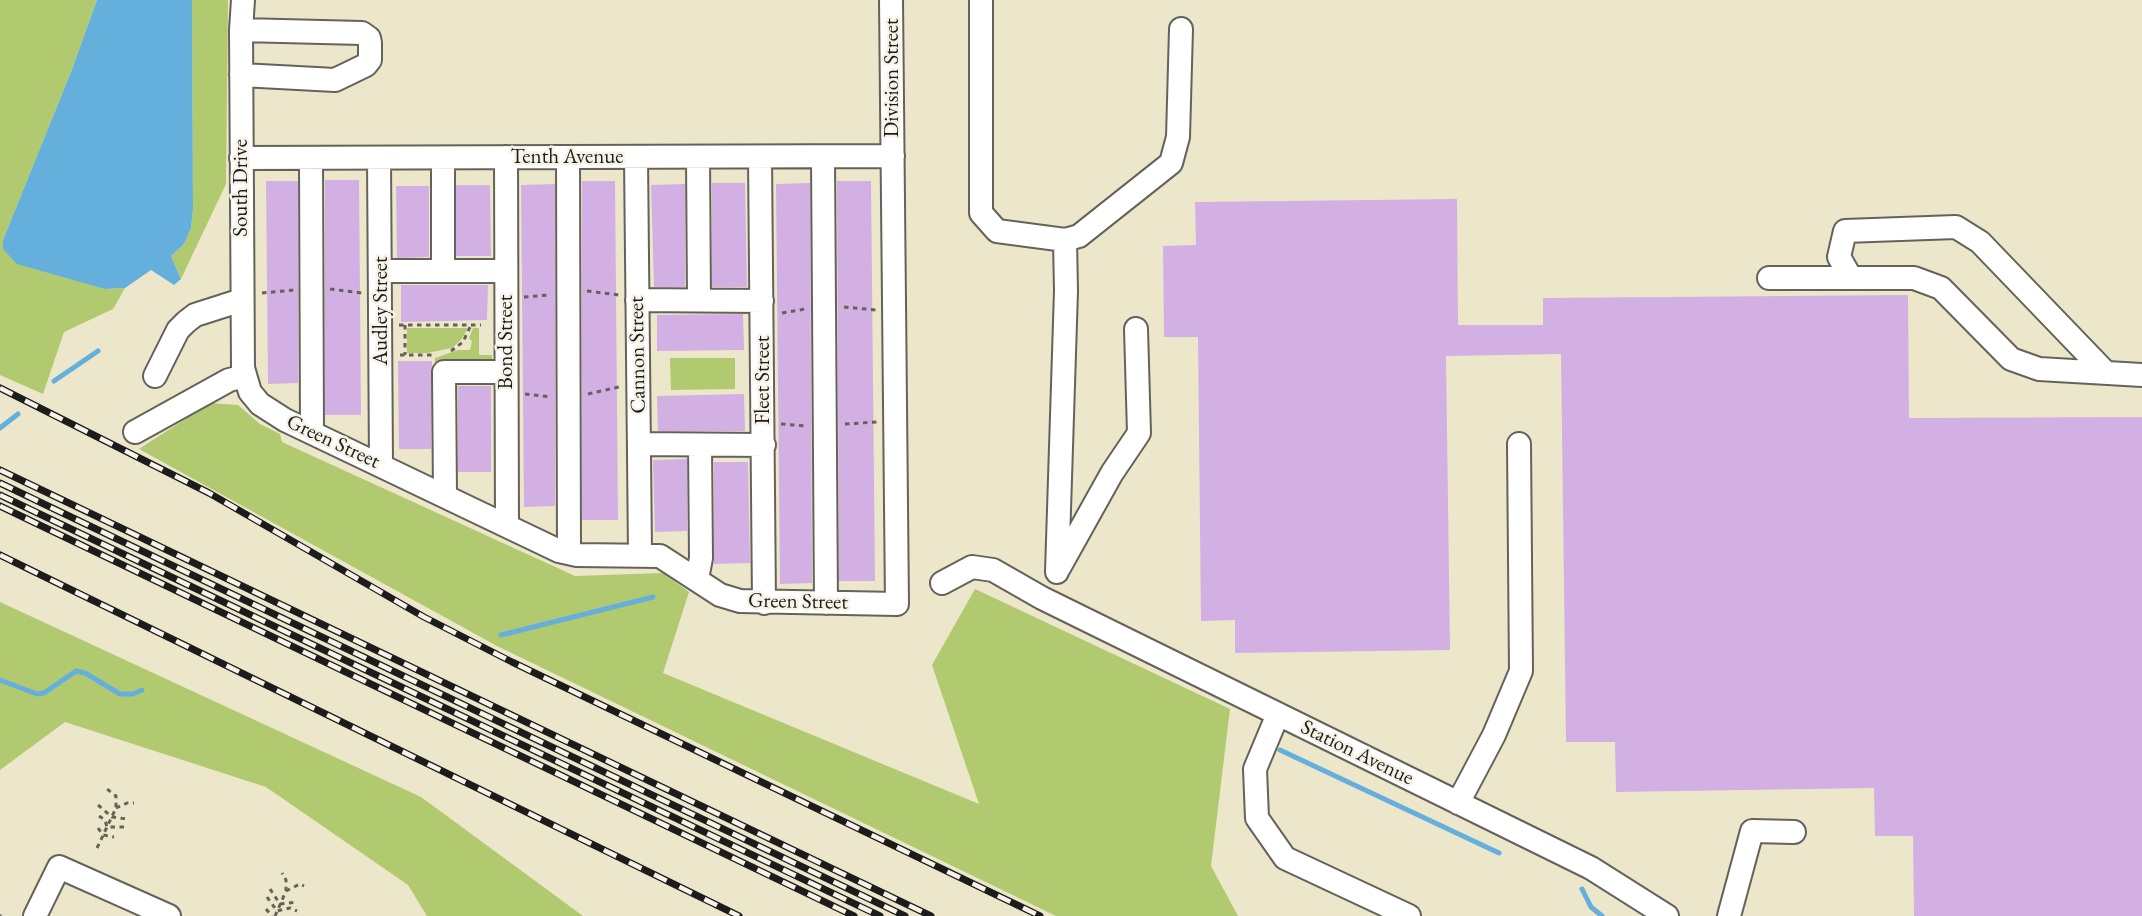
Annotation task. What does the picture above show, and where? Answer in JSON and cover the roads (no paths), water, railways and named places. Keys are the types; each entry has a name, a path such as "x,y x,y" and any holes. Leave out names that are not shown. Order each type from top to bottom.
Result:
{"street":[{"name":"South Drive","path":"243,0 241,158 252,297 244,375"},
{"name":"Division Street","path":"891,0 893,156"},
{"path":"981,0 981,213 997,231 1065,240 1079,236 1171,163 1178,137 1181,29"},
{"path":"241,30 362,33 369,38 370,43 370,60 366,65 335,80 241,75"},
{"path":"823,156 826,603"},
{"name":"Tenth Avenue","path":"241,158 893,156"},
{"name":"Green Street","path":"244,375 250,392 260,404 275,415 507,526 569,553 640,554 667,558 729,598 764,603 897,604 893,156"},
{"name":"Bond Street","path":"506,157 507,526"},
{"path":"568,157 569,553"},
{"name":"Cannon Street","path":"636,157 629,298 639,444 640,554"},
{"path":"698,157 699,300"},
{"name":"Fleet Street","path":"760,157 768,307 764,445 764,603"},
{"path":"311,158 312,433"},
{"name":"Audley Street","path":"379,158 381,465"},
{"path":"442,158 443,272"},
{"path":"1851,278 1839,257 1845,231 1956,227 1980,242 2106,373"},
{"path":"1057,572 1066,303 1065,240"},
{"path":"380,272 506,271"},
{"path":"1769,278 1914,278 1941,288 2011,359 2039,369 2142,375"},
{"path":"155,376 178,330 186,322 195,315 252,297"},
{"path":"629,298 699,300 768,307"},
{"path":"1042,598 1112,473 1139,433 1136,329"},
{"path":"444,495 444,372 506,372"},
{"path":"135,432 229,380 244,375"},
{"path":"639,444 764,445"},
{"path":"1458,803 1494,735 1521,671 1519,444"},
{"path":"697,579 700,558 700,445"},
{"name":"Station Avenue","path":"942,583 972,567 993,570 1042,598 1591,868 1667,916"},
{"path":"1278,714 1256,769 1257,818 1285,858 1409,916"},
{"path":"1729,916 1752,831 1794,832"},
{"path":"35,916 59,867 169,916"}],"water":[{"path":"97,0 192,0 193,209 191,228 184,244 171,256 181,279 174,285 151,270 125,288 105,289 17,264 3,249 3,240 71,72"}],"waterway":[{"path":"54,381 98,351"},
{"path":"0,428 18,414"},
{"path":"501,635 653,597"},
{"path":"0,680 37,694 44,693 76,671 85,673 120,694 133,694 142,690"},
{"path":"1280,750 1499,853"},
{"path":"1582,889 1591,907 1602,916"}],"railway":[{"path":"0,388 209,493 424,617 512,662 1040,916"},
{"path":"0,470 931,916"},
{"path":"0,483 905,916"},
{"path":"0,495 880,916"},
{"path":"0,506 854,916"},
{"path":"0,555 739,916"}]}
